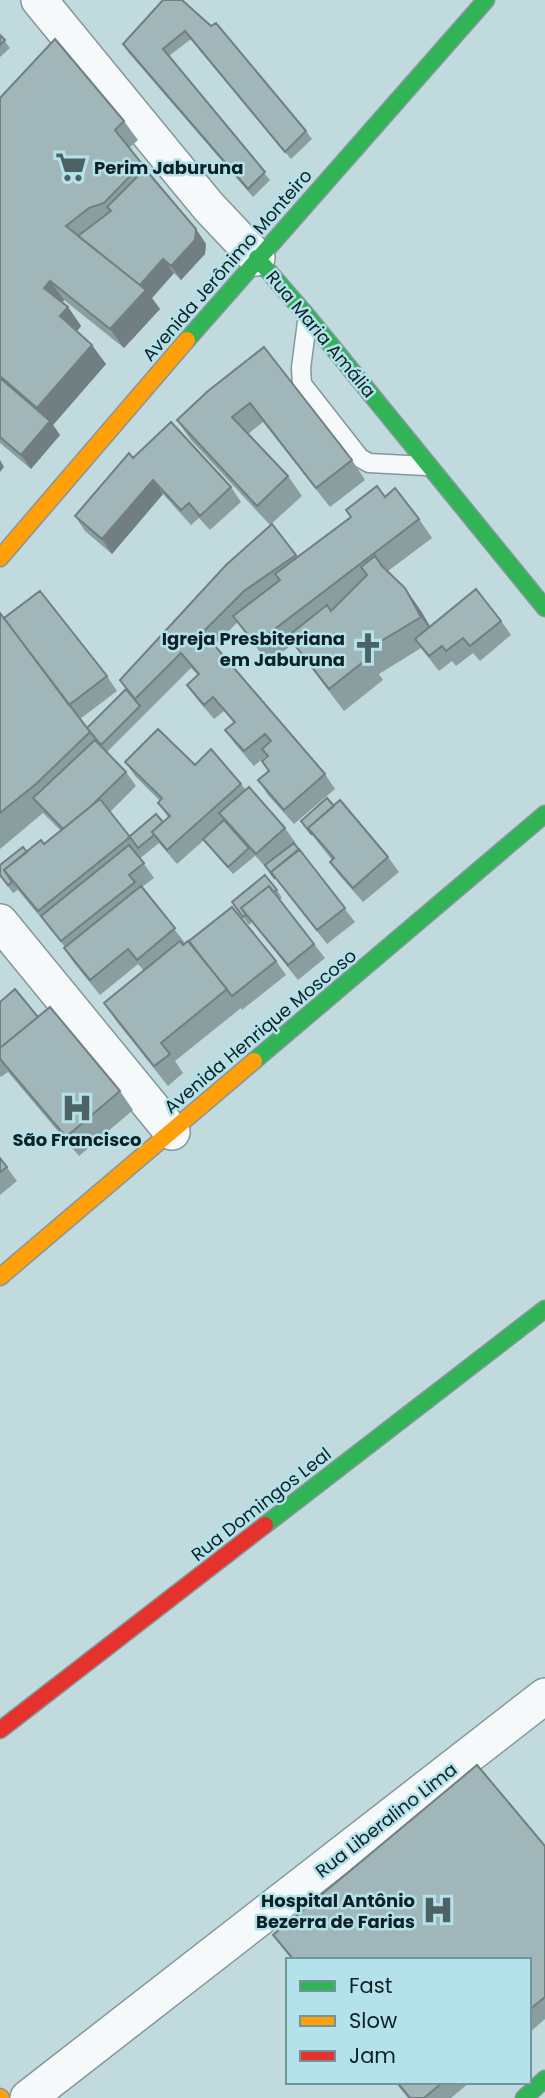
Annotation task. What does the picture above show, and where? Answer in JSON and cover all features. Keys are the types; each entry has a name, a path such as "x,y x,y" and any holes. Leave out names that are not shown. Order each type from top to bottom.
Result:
{"main road":[{"name":"Avenida Jerônimo Monteiro","path":"0,558 257,258 486,0"},
{"name":"Rua Maria Amália","path":"257,258 545,608"},
{"name":"Avenida Henrique Moscoso","path":"0,1277 545,814"},
{"name":"Rua Domingos Leal","path":"0,1730 545,1309"},
{"path":"524,2098 545,2079"}],"street":[{"name":"Rua Maria Amália","path":"39,0 208,206 257,258"},
{"path":"0,922 172,1132"},
{"name":"Rua Liberalino Lima","path":"28,2098 545,1696"}],"lane":[{"path":"308,317 301,368 302,384 360,458 369,463 430,466"}],"building":[{"path":"163,0 182,0 211,26 216,23 306,131 285,152 185,31 163,49 265,172 248,189 123,44"},
{"path":"55,39 124,121 115,130 142,164 104,203 89,208 66,226 146,290 110,329 50,281 44,288 68,307 60,316 92,345 37,408 0,376 0,98"},
{"path":"145,169 196,229 195,240 171,266 163,259 140,285 78,236 111,211 107,207"},
{"path":"264,347 352,460 316,488 250,403 232,417 288,476 257,506 177,420 208,391"},
{"path":"0,378 50,421 21,455 0,437"},
{"path":"171,422 231,487 200,516 189,503 181,510 153,480 102,539 75,516 129,453 133,458"},
{"path":"377,486 385,497 395,488 419,519 255,644 233,616 280,580 275,574 351,517 346,510"},
{"path":"272,524 296,555 244,591 203,632 325,774 284,810 258,780 269,771 262,761 268,756 262,749 271,741 265,734 244,751 225,730 235,722 213,697 204,705 187,685 199,674 181,653 135,699 120,680 226,565"},
{"path":"375,556 405,588 421,617 363,652 368,658 329,689 288,636 327,605 331,611 367,575 361,567"},
{"path":"476,589 501,621 470,646 463,638 446,651 442,646 429,656 415,639"},
{"path":"40,591 107,676 69,705 4,618"},
{"path":"0,613 90,732 36,784 0,813"},
{"path":"126,689 140,706 101,745 87,728"},
{"path":"158,729 195,765 211,749 241,784 167,850 152,832 170,816 158,803 162,798 125,762"},
{"path":"95,740 126,772 63,829 33,798"},
{"path":"249,787 285,828 256,854 219,813"},
{"path":"327,798 334,806 308,828 312,835 301,821"},
{"path":"100,799 130,837 38,911 4,870 41,840 44,844"},
{"path":"340,800 388,857 353,888 330,862 334,858 308,828"},
{"path":"156,814 163,822 152,832 154,835 138,848 129,837"},
{"path":"224,820 249,848 228,867 203,839"},
{"path":"294,843 299,850 271,872 275,879 265,865"},
{"path":"129,845 144,863 129,875 135,882 61,941 41,916"},
{"path":"23,847 27,852 4,870 12,882 8,885 0,875 0,865"},
{"path":"299,849 345,908 317,930 271,872"},
{"path":"265,875 277,890 273,892 269,886 241,908 246,915 243,917 232,902"},
{"path":"141,886 175,928 137,960 128,949 90,980 64,948"},
{"path":"269,886 314,944 288,965 241,908"},
{"path":"232,907 276,961 232,996 189,941"},
{"path":"180,941 183,945 188,941 227,989 161,1043 170,1054 154,1066 104,1003"},
{"path":"15,989 38,1017 0,1048 0,1002"},
{"path":"50,1007 120,1091 66,1137 0,1059 0,1048"},
{"path":"0,1158 7,1167 0,1172"},
{"name":"Hospital Antônio Bezerra de Farias","path":"477,1765 545,1846 545,1997 531,2008 531,1958 292,1958 273,1935"},
{"path":"399,2084 441,2084 424,2098 410,2098"}],"traffic: fast":[{"path":"187,340 486,0"},
{"path":"257,258 545,608"},
{"path":"254,1061 545,814"},
{"path":"265,1525 545,1309"},
{"path":"524,2098 545,2079"}],"traffic: slow":[{"path":"0,558 187,340"},
{"path":"0,1277 254,1061"}],"traffic: jam":[{"path":"0,1730 265,1525"}],"place":[{"name":"Perim Jaburuna","path":"71,167"},
{"name":"Igreja Presbiteriana em Jaburuna","path":"368,648"},
{"name":"São Francisco","path":"77,1108"},
{"name":"Hospital Antônio Bezerra de Farias","path":"438,1910"}]}
